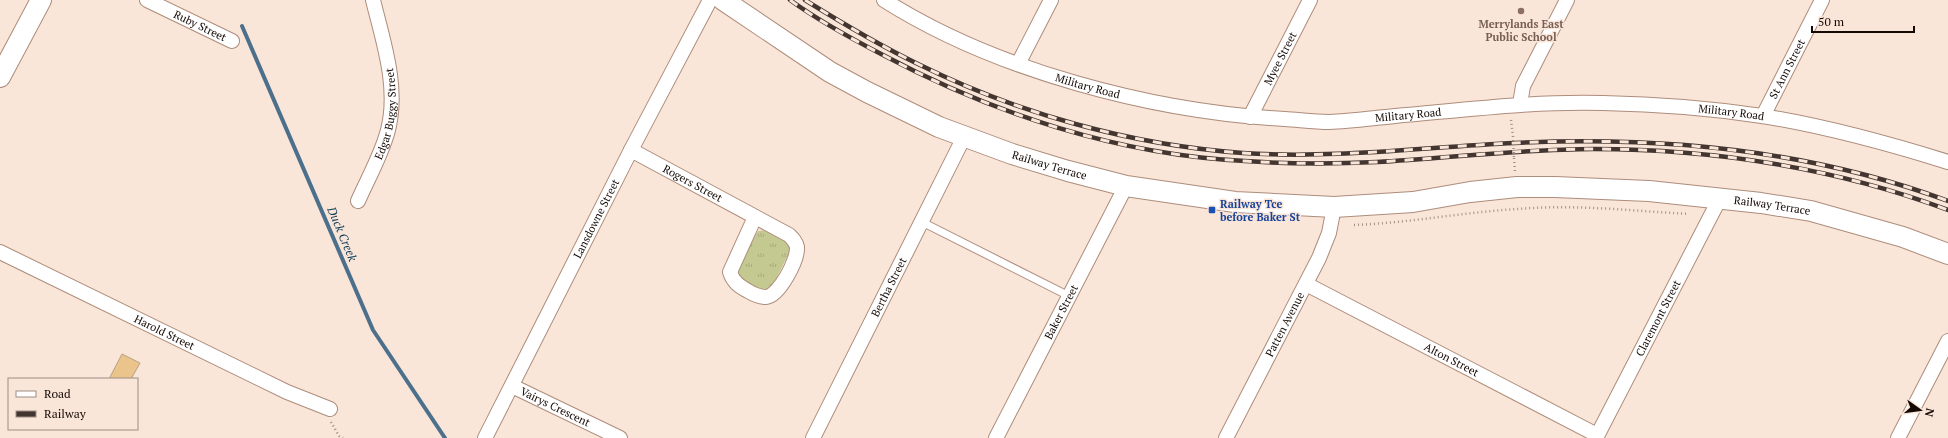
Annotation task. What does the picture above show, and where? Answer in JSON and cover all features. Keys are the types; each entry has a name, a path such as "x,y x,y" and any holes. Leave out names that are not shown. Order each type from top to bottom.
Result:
{"main road":[{"path":"0,52 28,0"},
{"path":"0,77 42,0"},
{"name":"Railway Terrace","path":"723,0 830,72 939,127 964,137 1061,169 1126,186 1235,202 1334,207 1413,202 1470,192 1517,188 1555,187 1649,192 1720,198 1811,211 1903,238 1948,254"}],"street":[{"name":"Ruby Street","path":"147,0 232,41"},
{"name":"Edgar Buggy Street","path":"358,200 388,130 391,103 389,68 373,0"},
{"name":"Lansdowne Street","path":"485,438 631,150 710,0"},
{"name":"Military Road","path":"884,0 935,28 1018,64 1119,94 1177,107 1250,117 1330,122 1520,104 1601,103 1665,106 1762,116 1878,142 1948,162"},
{"path":"1018,64 1051,0"},
{"name":"Myee Street","path":"1250,117 1310,0"},
{"path":"1520,104 1523,86 1567,0"},
{"name":"St Ann Street","path":"1762,116 1822,0"},
{"name":"Bertha Street","path":"813,438 964,137"},
{"name":"Rogers Street","path":"631,150 789,235 795,241 797,248 796,255 781,287 775,294 766,297 756,295 739,286 732,280 730,272 755,217"},
{"name":"Baker Street","path":"996,438 1126,186"},
{"name":"Claremont Street","path":"1596,437 1720,198"},
{"name":"Patten Avenue","path":"1226,438 1319,258 1329,233 1334,207"},
{"name":"Harold Street","path":"0,252 287,392 330,409"},
{"name":"Alton Street","path":"1306,284 1596,437"},
{"path":"1898,438 1948,341"},
{"name":"Vairys Crescent","path":"512,386 620,438"}],"lane":[{"path":"922,222 1069,296"}],"path":[{"path":"1512,120 1515,174"},
{"path":"1354,225 1519,208 1564,208 1689,214"}],"green space":[{"path":"765,230 785,240 788,243 790,251 773,285 766,290 750,284 737,273 756,234 758,231"}],"building":[{"path":"122,354 140,363 132,378 110,378"}],"waterway":[{"name":"Duck Creek","path":"242,26 373,330 445,438"}],"railway":[{"path":"790,0 859,43 969,96 1058,128 1151,150 1198,157 1262,162 1311,163 1377,162 1567,149 1639,150 1684,153 1729,157 1818,172 1906,195 1948,210"},
{"path":"805,0 861,34 903,57 956,82 1036,112 1118,135 1159,143 1243,153 1311,155 1570,141 1680,145 1734,150 1789,158 1843,169 1948,201"}],"place":[{"name":"Merrylands East Public School","path":"1521,11"},
{"name":"Railway Tce before Baker St","path":"1212,210"}]}
